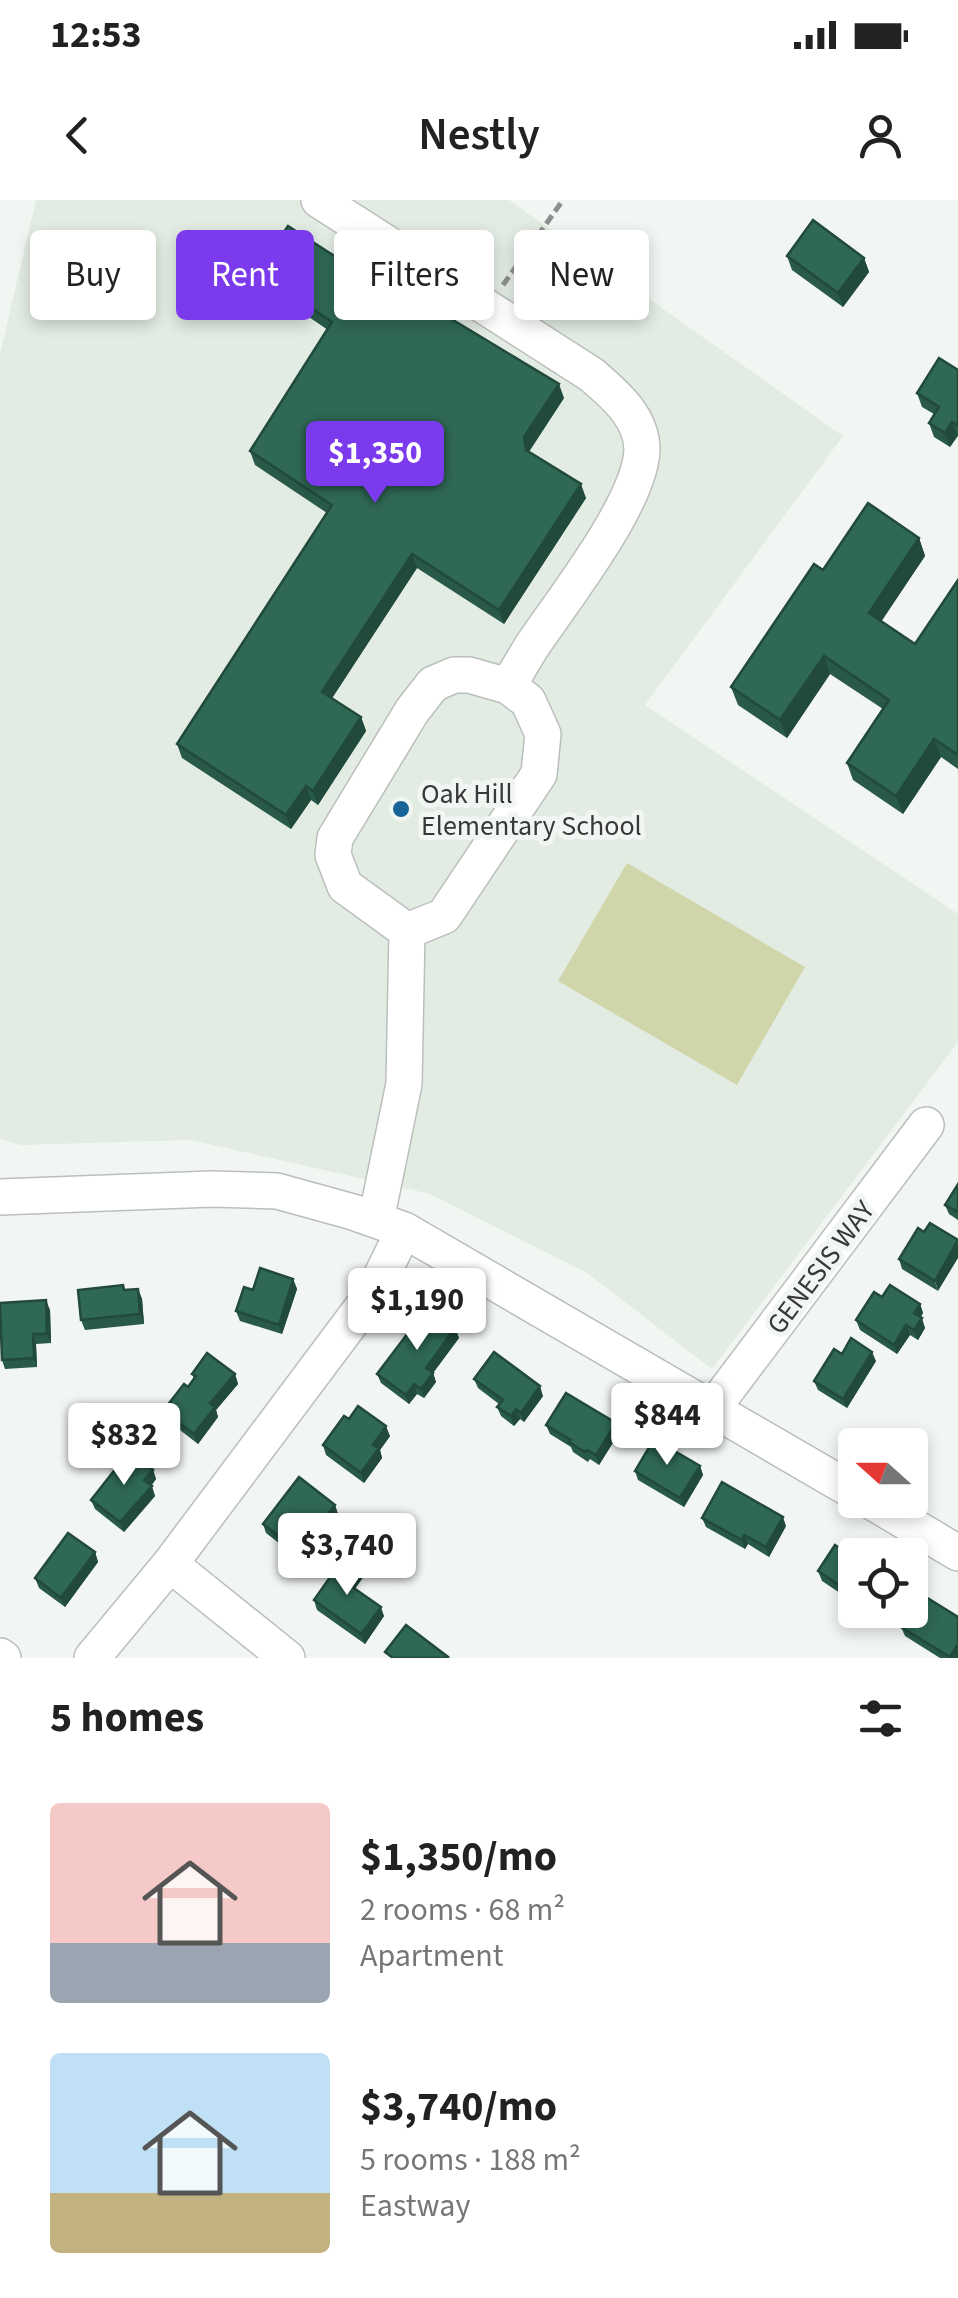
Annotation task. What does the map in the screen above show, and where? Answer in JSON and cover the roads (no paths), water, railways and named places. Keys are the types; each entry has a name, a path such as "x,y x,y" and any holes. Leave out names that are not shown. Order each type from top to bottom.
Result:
{"street":[{"path":"319,200 592,375 620,399 635,421 642,448 636,478 605,538 508,686"},
{"path":"454,675 468,675 508,686 528,701 543,734 539,774 444,916 407,931 345,886 334,855 335,838 412,711 433,684 454,675"},
{"path":"92,1658 170,1564 373,1294 390,1225 404,1084 407,931"},
{"name":"GENESIS WAY","path":"713,1408 926,1125"},
{"path":"0,1197 212,1189 276,1191 390,1225 838,1482"},
{"path":"899,1518 958,1553"},
{"path":"170,1564 287,1658"}],"place":[{"name":"Oak Hill Elementary School","path":"401,809"}]}
